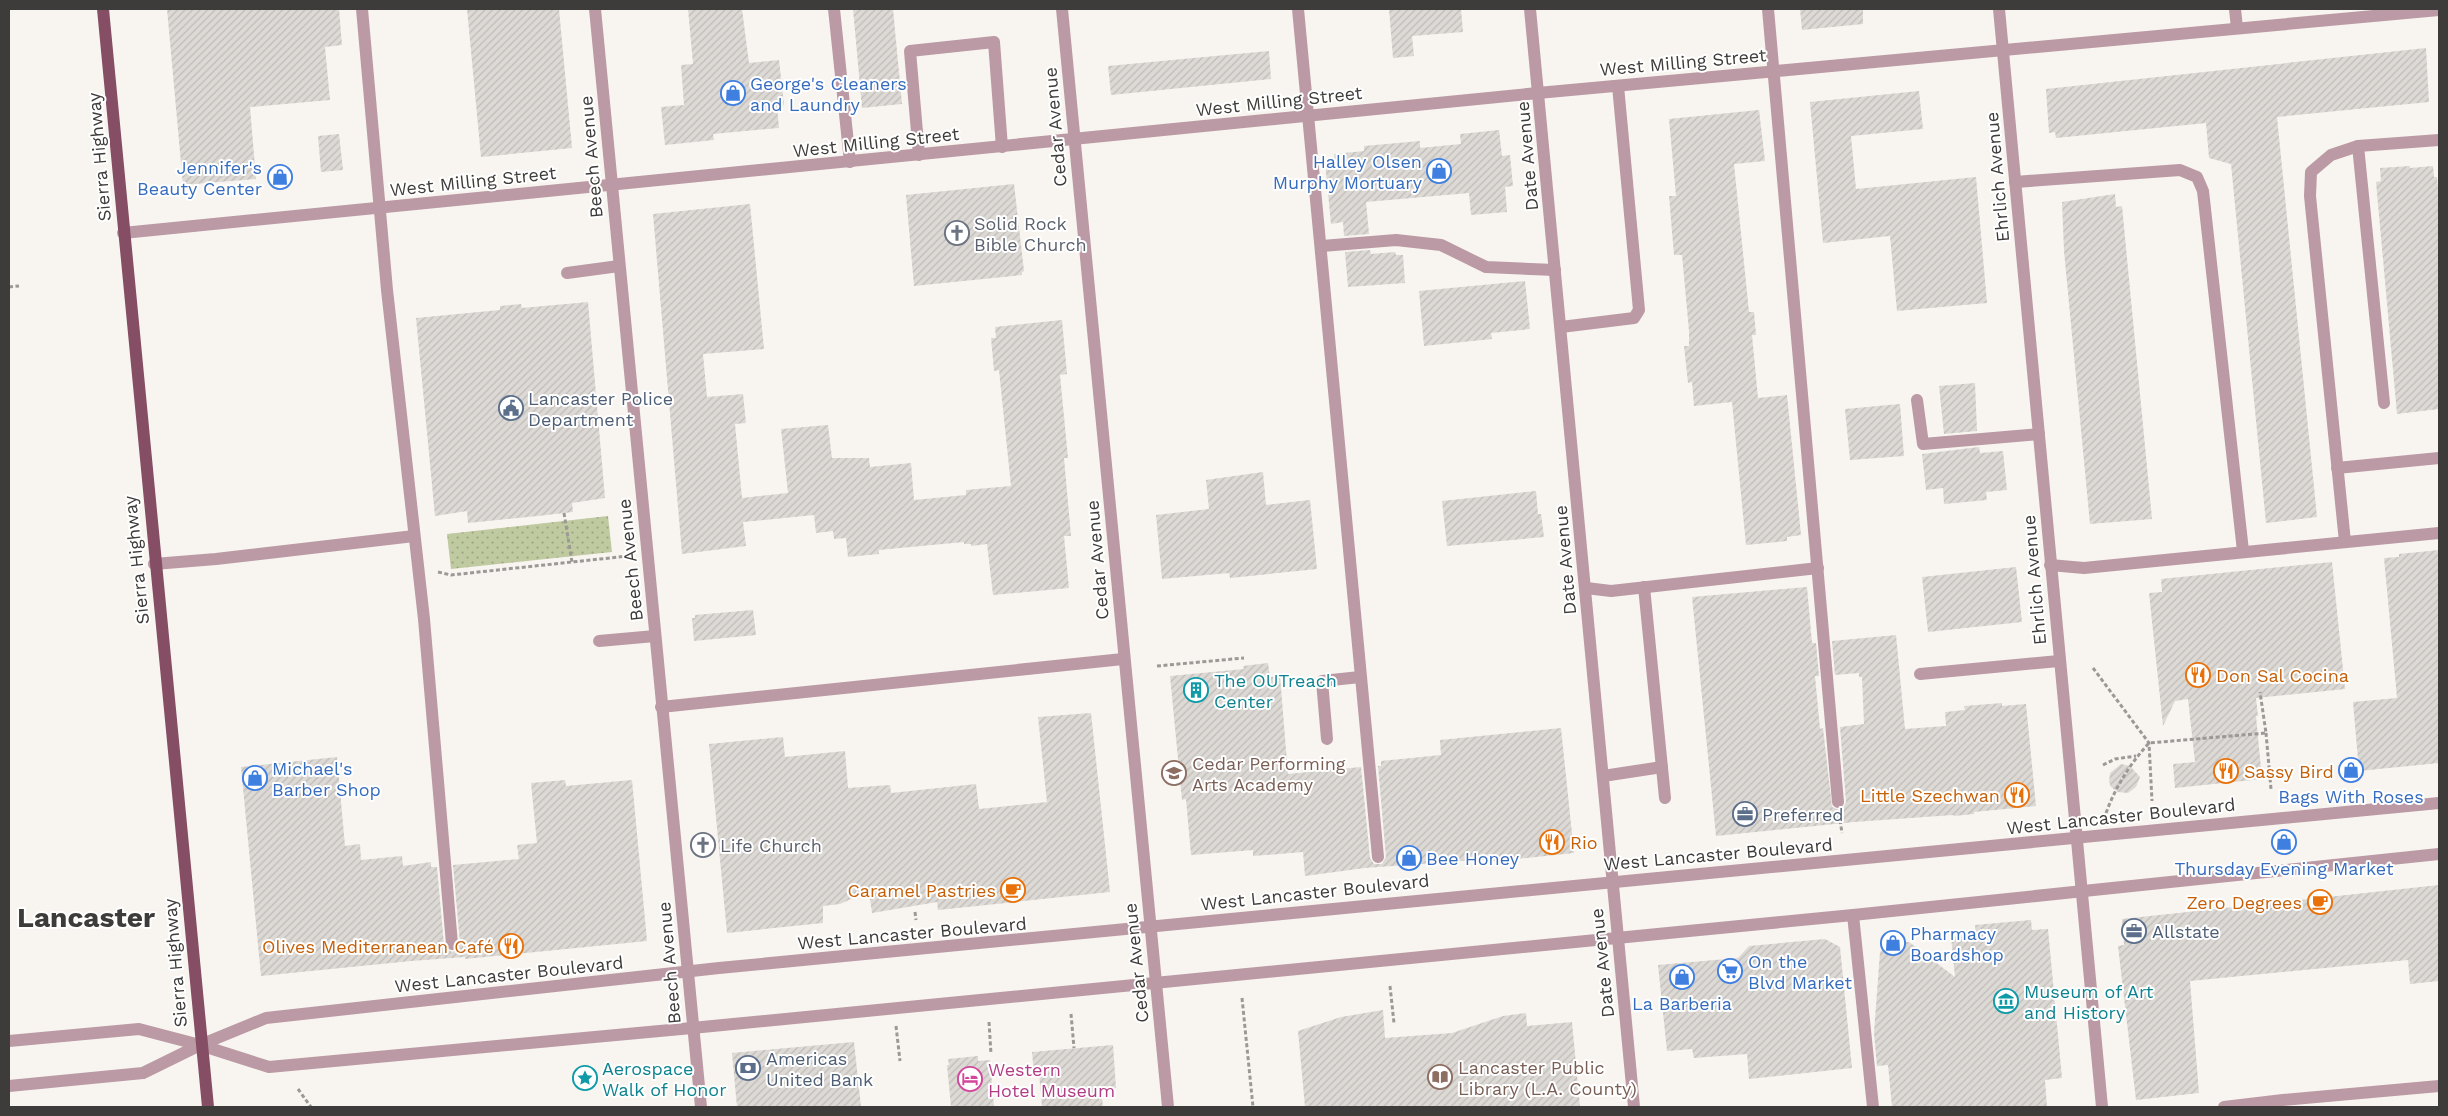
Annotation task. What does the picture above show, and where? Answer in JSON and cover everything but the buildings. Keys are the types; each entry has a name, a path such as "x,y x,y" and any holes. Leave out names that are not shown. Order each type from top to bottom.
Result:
{"main road":[{"name":"Sierra Highway","path":"102,9 200,1045 208,1107"}],"street":[{"path":"362,9 387,290 418,567 452,944"},
{"name":"Beech Avenue","path":"595,9 646,553 701,1107"},
{"path":"834,9 850,162"},
{"name":"Cedar Avenue","path":"1062,9 1123,659 1168,1107"},
{"path":"1298,9 1322,246 1378,857"},
{"name":"Date Avenue","path":"1530,9 1634,1107"},
{"path":"1768,9 1838,802"},
{"name":"Ehrlich Avenue","path":"1999,9 2102,1107"},
{"path":"2235,9 2237,28"},
{"name":"West Milling Street","path":"123,233 1538,93 2439,10"},
{"path":"919,155 910,51 994,42 1002,147"},
{"path":"1560,327 1634,318 1639,310 1618,86"},
{"path":"2345,542 2310,196 2311,172 2331,155 2358,146 2439,140"},
{"path":"2358,146 2384,403"},
{"path":"2016,182 2180,170 2197,177 2204,191 2243,551"},
{"path":"1322,246 1396,240 1440,245 1486,267 1555,270"},
{"path":"567,273 620,266"},
{"path":"1917,400 1923,444 2039,434"},
{"path":"2337,468 2439,458"},
{"path":"2050,565 2084,568 2439,532"},
{"path":"154,564 216,559 414,536"},
{"path":"1586,588 1610,591 1818,568"},
{"path":"1644,587 1665,798"},
{"path":"599,641 655,636"},
{"path":"662,707 1123,659"},
{"path":"1920,674 2059,662"},
{"path":"1327,739 1322,681 1360,677"},
{"path":"1603,776 1662,767"},
{"name":"West Lancaster Boulevard","path":"9,1086 143,1073 200,1045 266,1018 687,972 2439,803"},
{"path":"9,1041 139,1029 200,1045 269,1067 692,1028 1853,915 2439,854"},
{"path":"1853,915 1869,1107"},
{"path":"2224,1107 2284,1103 2439,1086"}],"path":[{"path":"9,287 19,286"},
{"path":"564,513 572,562"},
{"path":"418,567 450,575 646,553"},
{"path":"1156,666 1244,658"},
{"path":"2093,668 2148,743 2152,801"},
{"path":"2260,692 2266,733 2270,789"},
{"path":"2106,813 2114,790 2148,743 2266,733"},
{"path":"2102,764 2115,759 2137,756"},
{"path":"916,912 916,920"},
{"path":"1390,986 1394,1023"},
{"path":"1242,998 1253,1107"},
{"path":"894,1008 900,1061"},
{"path":"1071,1014 1074,1048"},
{"path":"989,1022 991,1054"},
{"path":"298,1090 311,1107"}],"green space":[{"path":"608,516 612,552 451,569 447,534"}],"place":[{"name":"George's Cleaners and Laundry","path":"733,93"},
{"name":"Halley Olsen Murphy Mortuary","path":"1439,171"},
{"name":"Jennifer's Beauty Center","path":"280,177"},
{"name":"Solid Rock Bible Church","path":"957,233"},
{"name":"Lancaster Police Department","path":"511,408"},
{"name":"Don Sal Cocina","path":"2198,675"},
{"name":"The OUTreach Center","path":"1196,690"},
{"name":"Bags With Roses","path":"2351,770"},
{"name":"Sassy Bird","path":"2226,771"},
{"name":"Cedar Performing Arts Academy","path":"1174,773"},
{"name":"Michael's Barber Shop","path":"255,778"},
{"name":"Little Szechwan","path":"2017,795"},
{"name":"Preferred","path":"1745,814"},
{"name":"Rio","path":"1552,842"},
{"name":"Thursday Evening Market","path":"2284,842"},
{"name":"Life Church","path":"703,845"},
{"name":"Bee Honey","path":"1409,858"},
{"name":"Caramel Pastries","path":"1013,890"},
{"name":"Zero Degrees","path":"2320,902"},
{"name":"Allstate","path":"2134,931"},
{"name":"Pharmacy Boardshop","path":"1893,943"},
{"name":"Olives Mediterranean Café","path":"511,946"},
{"name":"On the Blvd Market","path":"1730,971"},
{"name":"La Barberia","path":"1682,977"},
{"name":"Museum of Art and History","path":"2006,1001"},
{"name":"Americas United Bank","path":"748,1068"},
{"name":"Lancaster Public Library (L.A. County)","path":"1440,1077"},
{"name":"Aerospace Walk of Honor","path":"585,1078"},
{"name":"Western Hotel Museum","path":"970,1079"}],"district":[{"name":"Lancaster","path":"86,917"}]}
